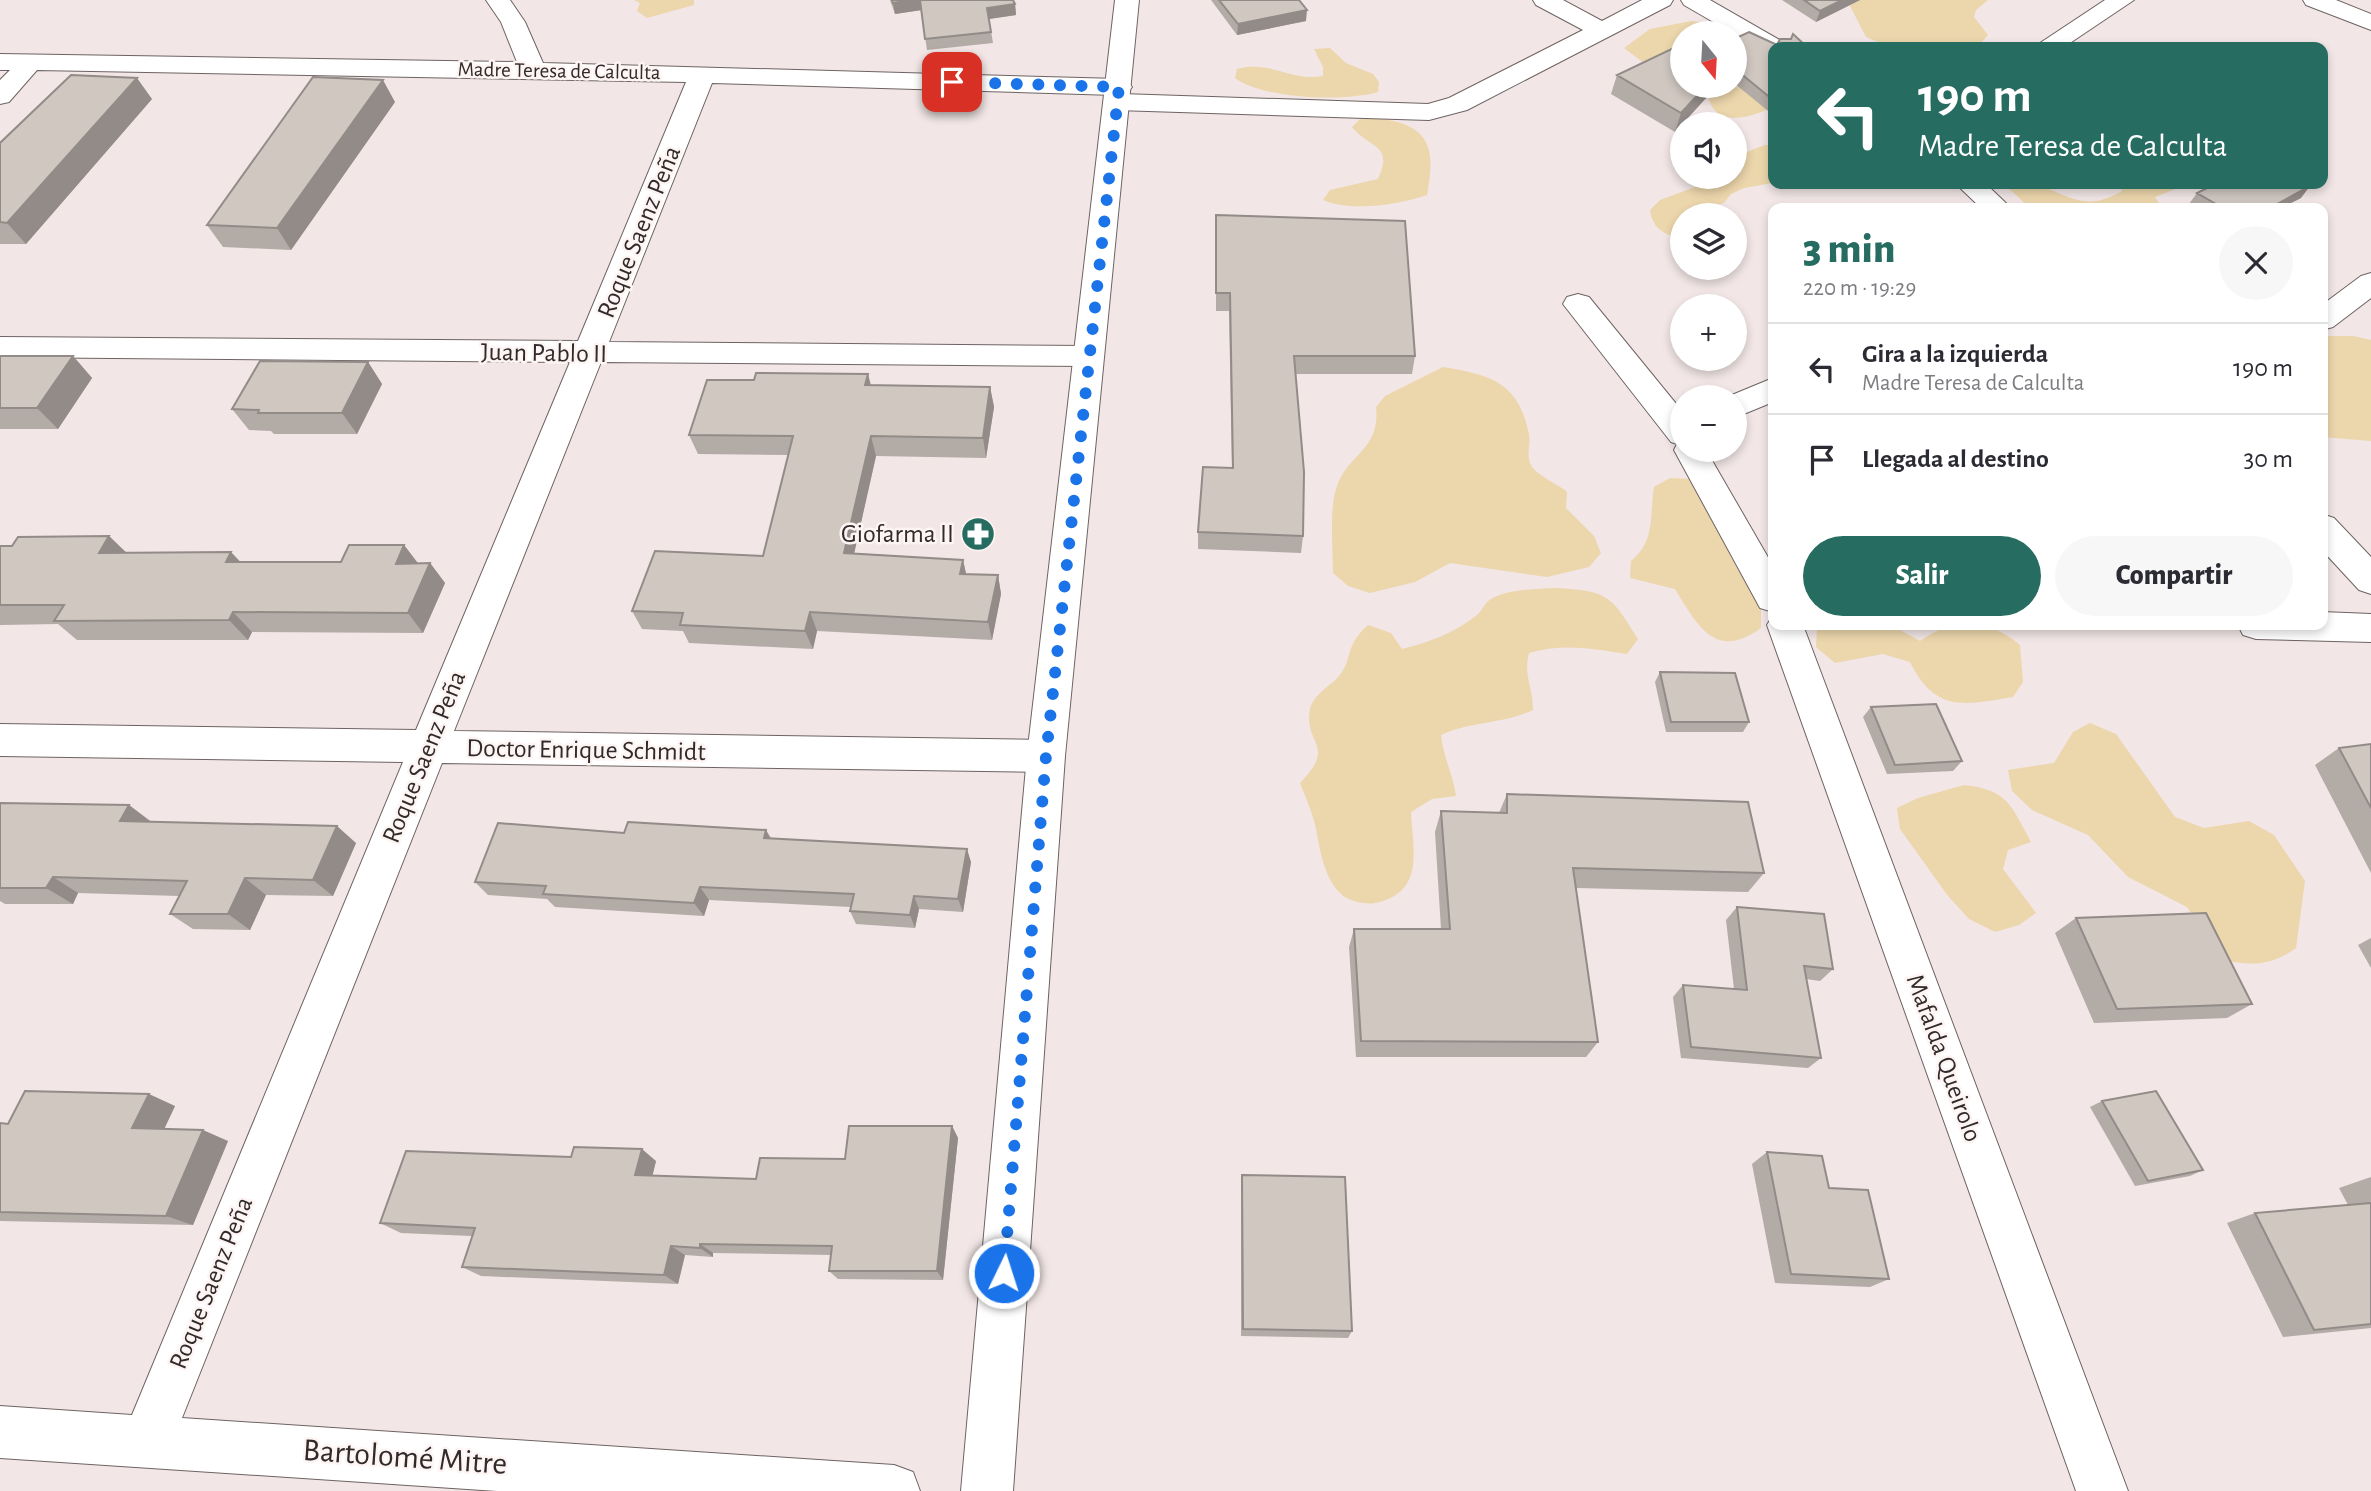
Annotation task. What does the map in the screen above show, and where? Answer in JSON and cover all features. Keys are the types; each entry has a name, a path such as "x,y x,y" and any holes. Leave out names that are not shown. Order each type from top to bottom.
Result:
{"street":[{"path":"498,0 513,22 533,69"},
{"path":"987,1491 1046,756 1127,0"},
{"path":"1545,0 1602,31"},
{"name":"Madre Teresa de Calculta","path":"0,62 533,69 1118,94 1429,112 1458,104 1661,0"},
{"path":"1693,0 1768,44"},
{"path":"2055,42 2122,0"},
{"path":"2315,0 2371,23"},
{"path":"0,96 30,63"},
{"name":"Roque Saenz Peña","path":"148,1440 702,75"},
{"path":"1976,189 1991,203"},
{"path":"2328,315 2371,283"},
{"path":"1578,304 1670,419"},
{"name":"Juan Pablo II","path":"0,346 590,354 1088,356"},
{"path":"1747,401 1768,391"},
{"path":"1698,462 1768,589"},
{"path":"2328,533 2371,580"},
{"path":"2328,627 2371,628"},
{"name":"Mafalda Queirolo","path":"1787,630 2102,1491"},
{"name":"Doctor Enrique Schmidt","path":"0,740 1046,756"},
{"name":"Bartolomé Mitre","path":"0,1432 894,1491"}],"shaded area":[{"path":"634,0 694,0 694,5 647,18 637,11 640,3"},
{"path":"1856,0 1988,0 1976,10 1974,17 1988,35 1982,42 1878,42 1866,37 1850,6"},
{"path":"1670,25 1670,55 1644,63 1624,48 1650,29"},
{"path":"1330,48 1346,63 1373,74 1379,82 1378,92 1345,97 1304,97 1264,90 1235,78 1237,69 1249,67 1301,76 1323,76 1323,67 1314,49"},
{"path":"1749,85 1768,102 1768,109 1747,116 1747,112 1717,112 1709,98 1747,98"},
{"path":"1377,118 1408,126 1425,141 1430,163 1427,195 1374,206 1347,206 1323,200 1330,190 1378,179 1382,168 1382,153 1352,127 1360,119"},
{"path":"1765,145 1768,145 1768,184 1747,187 1747,152"},
{"path":"1690,189 1742,189 1731,194 1724,203 1670,203 1670,235 1662,231 1651,216 1650,210 1660,200"},
{"path":"2009,189 2048,189 2070,198 2098,201 2121,189 2175,189 2155,197 2159,203 2025,203"},
{"path":"2328,336 2353,336 2371,340 2371,441 2328,437"},
{"path":"1443,367 1489,378 1510,392 1524,417 1532,467 1567,492 1566,508 1594,536 1601,553 1589,567 1547,577 1450,563 1415,582 1370,593 1348,586 1333,573 1332,516 1337,486 1348,466 1374,433 1376,407 1385,396"},
{"path":"1670,478 1693,479 1708,490 1731,557 1761,610 1761,628 1745,637 1731,641 1709,635 1675,589 1630,578 1631,561 1648,537 1654,487"},
{"path":"1556,588 1587,591 1606,598 1614,604 1638,639 1627,654 1566,648 1529,653 1527,668 1533,710 1441,735 1456,796 1432,799 1411,812 1414,855 1409,880 1402,890 1391,898 1375,903 1357,902 1343,896 1326,871 1313,818 1300,783 1317,760 1317,745 1309,721 1312,703 1343,670 1355,640 1368,625 1391,633 1402,649 1412,647 1460,627 1477,615 1489,600 1498,596 1523,590"},
{"path":"1817,630 1900,630 1920,641 1940,630 1998,630 2020,645 2023,682 2013,697 1980,702 1953,702 1930,690 1910,662 1883,654 1835,663 1816,647"},
{"path":"2090,723 2116,734 2175,817 2204,828 2249,821 2274,835 2305,881 2296,948 2278,958 2261,963 2222,960 2187,907 2128,877 2088,835 2032,810 2012,791 2008,770 2054,763 2073,732"},
{"path":"1964,785 1979,787 1999,795 2013,809 2031,842 2008,850 2003,869 2036,913 2019,925 1995,932 1969,919 1948,896 1900,829 1897,808 1918,798"}],"building":[{"path":"920,0 1013,0 1015,4 987,8 991,32 925,39"},
{"path":"1219,0 1299,0 1307,10 1238,24"},
{"path":"1804,0 1842,0 1820,11"},
{"path":"1749,32 1771,42 1768,42 1768,96 1747,79"},
{"path":"1793,34 1802,42 1778,42 1780,39 1791,39"},
{"path":"1670,50 1670,98 1695,98 1679,112 1617,75"},
{"path":"71,75 137,78 7,223 0,222 0,143"},
{"path":"313,77 383,80 277,228 207,225"},
{"path":"2205,189 2305,189 2279,203 2214,203 2197,193"},
{"path":"1216,215 1405,221 1415,356 1294,356 1304,472 1303,536 1198,532 1203,467 1233,468 1230,293 1216,293"},
{"path":"0,356 73,356 37,408 0,408"},
{"path":"260,361 368,362 342,413 258,413 259,410 232,409"},
{"path":"756,373 868,374 865,385 990,387 983,438 871,436 844,553 963,560 960,574 998,575 988,622 810,612 805,631 680,625 683,613 632,611 655,551 763,556 793,436 689,435 707,380 754,380"},
{"path":"109,536 99,553 231,552 226,562 341,562 349,545 404,545 396,564 430,563 408,613 233,612 229,620 54,621 64,605 0,605 0,546 12,546 18,537"},
{"path":"1660,672 1735,673 1749,722 1671,722"},
{"path":"1936,704 1962,761 1895,765 1871,707"},
{"path":"2371,744 2371,808 2339,748"},
{"path":"1507,794 1748,802 1764,873 1573,868 1598,1042 1361,1041 1354,929 1450,929 1441,811 1507,813"},
{"path":"0,803 129,805 120,821 337,826 313,880 245,878 228,914 170,914 187,881 53,877 46,888 0,888"},
{"path":"628,822 766,830 764,838 967,849 958,899 914,896 910,915 850,911 854,894 700,887 694,903 543,894 546,886 475,882 498,823 624,833"},
{"path":"1737,907 1824,914 1833,969 1804,966 1821,1058 1691,1047 1683,985 1747,990"},
{"path":"2206,913 2252,1004 2117,1009 2076,918"},
{"path":"25,1091 149,1094 132,1128 203,1130 166,1216 0,1212 0,1123 8,1124"},
{"path":"2156,1091 2203,1170 2148,1181 2102,1101"},
{"path":"849,1126 952,1126 937,1271 829,1271 832,1246 700,1244 700,1248 671,1246 664,1275 462,1267 475,1228 380,1223 406,1151 571,1157 574,1147 642,1149 635,1175 756,1179 760,1158 845,1159"},
{"path":"1767,1152 1822,1156 1829,1188 1868,1190 1889,1279 1791,1274"},
{"path":"1242,1175 1345,1177 1352,1331 1243,1329"},
{"path":"2371,1203 2371,1324 2314,1330 2255,1213"}],"place":[{"name":"Giofarma II","path":"978,534"}],"route":[{"path":"952,82 1119,87 1046,756 1004,1273"}]}
